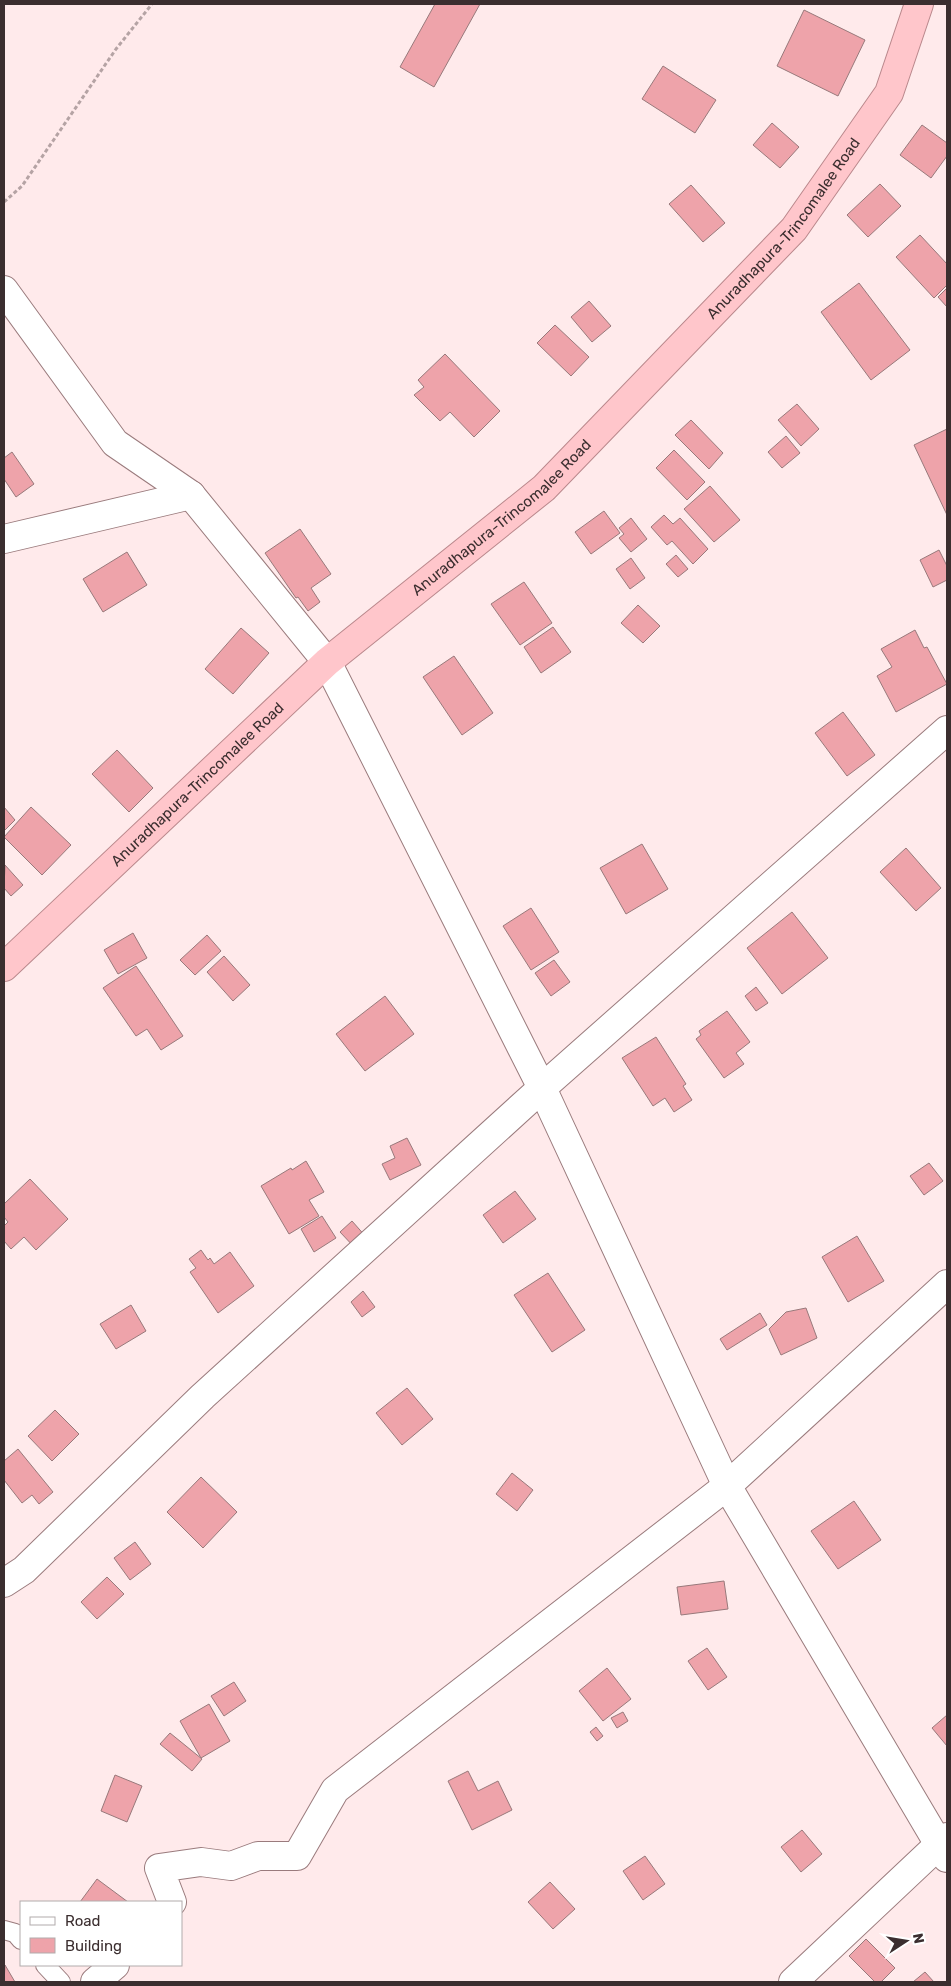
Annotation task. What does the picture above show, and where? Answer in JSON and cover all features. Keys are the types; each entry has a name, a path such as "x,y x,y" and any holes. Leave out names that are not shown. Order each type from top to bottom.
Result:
{"highway":[{"name":"Anuradhapura-Trincomalee Road","path":"4,968 327,662 544,488 794,228 889,93 918,4"}],"street":[{"path":"4,290 115,443 191,495 327,662 542,1088 728,1486 945,1846 793,1982"},
{"path":"4,540 191,495"},
{"path":"4,1583 24,1570 203,1396 542,1088 947,730"},
{"path":"172,1901 160,1868 201,1862 231,1866 258,1856 297,1856 335,1790 728,1486 947,1284"},
{"path":"95,1982 114,1966"}],"lane":[{"path":"4,1930 15,1933 20,1939"},
{"path":"46,1966 61,1982"}],"path":[{"path":"4,202 22,186 116,49 152,4"}],"building":[{"path":"435,4 480,4 434,87 400,67"},
{"path":"804,10 865,40 838,96 777,66"},
{"path":"663,66 716,100 695,133 642,99"},
{"path":"772,123 799,147 780,168 753,145"},
{"path":"922,125 947,143 947,156 931,178 900,155"},
{"path":"880,184 901,206 868,237 847,215"},
{"path":"691,185 725,223 703,242 669,204"},
{"path":"920,235 947,264 947,285 934,298 896,257"},
{"path":"859,283 910,350 871,380 821,312"},
{"path":"947,288 947,307 938,297"},
{"path":"589,301 611,326 592,342 571,317"},
{"path":"555,325 589,357 571,376 537,343"},
{"path":"445,354 500,411 474,437 450,412 440,421 414,395 424,387 418,380"},
{"path":"797,404 819,429 801,446 778,420"},
{"path":"691,420 723,453 709,469 675,435"},
{"path":"947,429 947,515 914,445"},
{"path":"786,436 800,453 782,468 768,452"},
{"path":"674,450 705,482 687,500 656,468"},
{"path":"12,452 34,484 16,497 4,479 4,458"},
{"path":"710,486 740,520 714,542 684,509"},
{"path":"604,511 620,533 591,554 575,532"},
{"path":"664,515 673,524 680,518 708,549 693,564 672,541 667,545 651,527"},
{"path":"631,518 647,539 631,552 619,538 624,534 619,528"},
{"path":"300,529 331,574 311,588 320,602 308,611 298,597 296,598 265,553"},
{"path":"939,550 947,566 947,580 933,587 920,560"},
{"path":"127,552 147,585 103,612 83,579"},
{"path":"676,555 688,569 678,577 666,564"},
{"path":"631,558 645,578 630,589 616,569"},
{"path":"524,582 552,623 520,645 491,604"},
{"path":"638,605 660,626 643,643 621,623"},
{"path":"553,627 571,652 541,673 524,647"},
{"path":"241,628 269,653 233,694 205,669"},
{"path":"915,630 924,648 927,647 947,684 896,712 877,676 892,667 881,649"},
{"path":"454,656 493,713 462,735 423,677"},
{"path":"843,712 875,755 847,776 815,733"},
{"path":"117,750 153,788 129,812 92,774"},
{"path":"4,807 15,820 4,831"},
{"path":"31,807 71,845 42,875 4,837"},
{"path":"642,844 668,889 626,914 600,868"},
{"path":"906,848 941,888 916,911 880,872"},
{"path":"5,865 23,885 11,896 4,888"},
{"path":"531,908 559,952 531,970 503,926"},
{"path":"792,912 828,958 782,994 747,948"},
{"path":"133,933 147,958 118,974 104,950"},
{"path":"207,935 221,951 195,975 180,960"},
{"path":"224,956 250,985 233,1001 207,972"},
{"path":"554,960 570,982 551,996 535,973"},
{"path":"136,966 183,1036 161,1050 147,1029 136,1036 103,988"},
{"path":"756,987 768,1003 756,1011 745,996"},
{"path":"385,996 414,1034 365,1071 336,1034"},
{"path":"727,1011 750,1042 736,1053 744,1064 724,1078 696,1039 701,1035 699,1031"},
{"path":"656,1037 686,1084 683,1086 692,1100 674,1112 665,1098 653,1106 622,1058"},
{"path":"407,1138 421,1165 390,1180 382,1164 395,1158 390,1146"},
{"path":"306,1161 324,1192 309,1200 319,1216 289,1234 261,1186"},
{"path":"929,1163 943,1181 924,1195 910,1176"},
{"path":"30,1179 68,1219 36,1250 24,1237 11,1249 4,1241 4,1226 8,1222 4,1217 4,1204"},
{"path":"515,1191 536,1219 503,1243 483,1215"},
{"path":"322,1216 336,1238 314,1252 301,1229"},
{"path":"352,1221 367,1238 356,1249 340,1232"},
{"path":"857,1236 884,1281 848,1302 822,1257"},
{"path":"201,1250 208,1260 210,1258 214,1264 230,1252 254,1286 218,1313 190,1272 196,1268 189,1259"},
{"path":"548,1273 585,1330 552,1352 514,1295"},
{"path":"363,1291 375,1307 362,1317 351,1302"},
{"path":"131,1305 146,1331 116,1349 100,1324"},
{"path":"806,1308 817,1338 781,1355 769,1329 786,1312"},
{"path":"760,1313 767,1325 727,1350 720,1339"},
{"path":"407,1388 433,1419 402,1445 376,1413"},
{"path":"55,1410 79,1434 52,1461 28,1436"},
{"path":"18,1449 53,1492 39,1504 32,1495 22,1503 4,1480 4,1461"},
{"path":"512,1473 533,1490 517,1511 496,1494"},
{"path":"201,1477 237,1512 203,1548 167,1512"},
{"path":"854,1501 881,1540 838,1569 811,1531"},
{"path":"135,1542 151,1564 130,1580 114,1558"},
{"path":"107,1577 124,1594 97,1619 81,1602"},
{"path":"724,1581 728,1609 681,1615 677,1587"},
{"path":"707,1648 727,1677 708,1690 688,1661"},
{"path":"607,1668 631,1699 603,1721 579,1691"},
{"path":"234,1682 246,1701 224,1716 211,1696"},
{"path":"209,1704 230,1741 201,1758 180,1721"},
{"path":"623,1712 628,1721 617,1728 611,1718"},
{"path":"947,1715 947,1746 932,1728"},
{"path":"596,1727 603,1736 597,1741 590,1732"},
{"path":"170,1733 202,1759 192,1771 160,1744"},
{"path":"468,1771 478,1791 498,1781 512,1810 472,1830 448,1781"},
{"path":"115,1775 142,1786 127,1822 101,1811"},
{"path":"802,1830 822,1854 801,1872 781,1847"},
{"path":"645,1856 665,1884 643,1900 623,1871"},
{"path":"97,1879 127,1901 81,1901"},
{"path":"550,1882 575,1909 553,1929 528,1902"},
{"path":"866,1939 895,1968 881,1982 875,1982 849,1956"},
{"path":"5,1965 15,1982 4,1982"},
{"path":"925,1972 934,1982 913,1982"}]}
